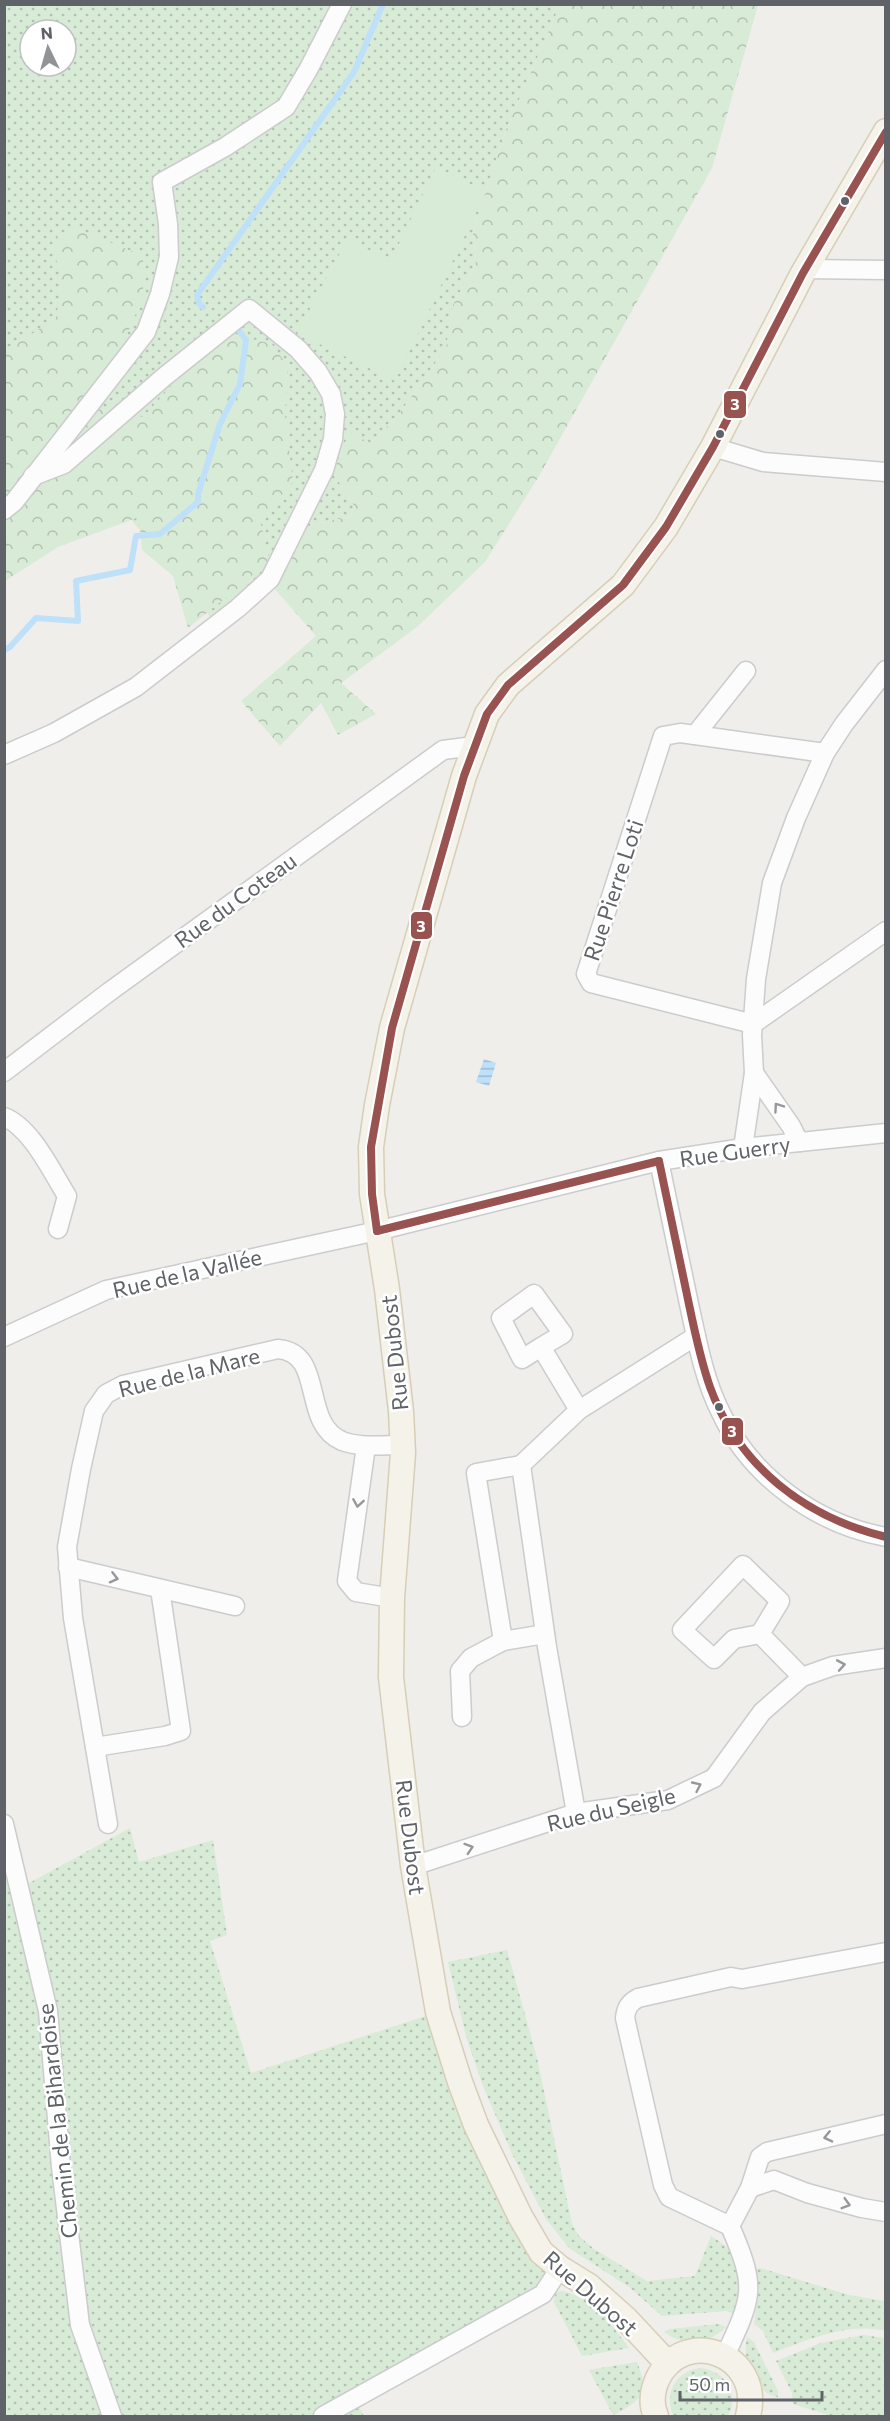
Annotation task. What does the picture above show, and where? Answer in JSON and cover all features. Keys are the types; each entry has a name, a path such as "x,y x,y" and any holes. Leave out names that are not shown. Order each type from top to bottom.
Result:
{"main road":[{"name":"Rue Dubost","path":"668,2364 626,2319 589,2286 560,2268 541,2252 520,2216 476,2125 438,2012 413,1866 391,1677 392,1598 402,1445 401,1411 371,1169 377,1105 392,1028 474,746 488,714 508,686 623,585 666,527 713,447 806,269 885,131"},
{"path":"656,2416 652,2399 655,2386 668,2364 689,2352 713,2352 725,2356 745,2376 750,2390 751,2404 748,2416"}],"street":[{"path":"4,510 14,502 138,343 153,315 169,256 168,224 162,182 225,147 286,107 309,70 342,4"},
{"path":"806,269 885,270"},
{"path":"4,755 64,727 135,687 238,608 270,579 324,470 333,439 335,414 331,394 318,372 298,350 249,309 164,377 64,464 33,476"},
{"path":"713,447 763,462 885,472"},
{"path":"743,1149 754,1073 753,1024 762,936 772,883 796,818 825,753 885,670"},
{"path":"695,735 746,671"},
{"name":"Rue Pierre Loti","path":"753,1024 591,983 586,974 663,736 680,733 825,753"},
{"name":"Rue du Coteau","path":"4,1072 109,992 443,750 474,746"},
{"path":"753,1024 885,931"},
{"path":"754,1073 791,1126 799,1142"},
{"path":"4,1117 21,1128 30,1138 66,1196 58,1229"},
{"name":"Rue Guerry","path":"377,1231 659,1161 885,1133"},
{"path":"659,1161 696,1336 720,1412 745,1453 780,1488 802,1504 849,1528 885,1537"},
{"name":"Rue de la Vallée","path":"4,1337 106,1290 377,1231"},
{"path":"503,1641 476,1473 521,1465 579,1410 696,1336"},
{"path":"540,1347 579,1410"},
{"name":"Rue de la Mare","path":"108,1824 73,1618 68,1567 68,1535 94,1411 100,1400 114,1389 279,1349 288,1350 296,1354 306,1367 323,1426 340,1440 366,1446 402,1445"},
{"path":"366,1446 347,1581 356,1592 392,1598"},
{"path":"521,1465 545,1634 576,1813"},
{"path":"743,1565 780,1601 760,1634 734,1640 714,1659 681,1630 743,1565"},
{"path":"68,1567 235,1606"},
{"path":"95,1747 176,1734 181,1731 160,1589"},
{"path":"462,1717 460,1671 471,1658 503,1641 545,1634"},
{"path":"760,1634 802,1677"},
{"name":"Rue du Seigle","path":"413,1866 576,1813 668,1800 714,1778 762,1712 802,1677 833,1666 885,1658"},
{"name":"Chemin de la Bihardoise","path":"4,1824 48,2012 61,2167 80,2325 112,2416"},
{"path":"725,2356 748,2304 749,2283 746,2263 729,2226 669,2197 663,2185 625,2018 626,2009 638,1998 731,1977 742,1979 885,1952"},
{"path":"729,2226 750,2188 760,2157 767,2152 885,2124"},
{"path":"767,2152 767,2170 774,2180 840,2202 885,2212"},
{"path":"750,2188 774,2180"},
{"path":"323,2416 543,2294 560,2268"}],"green space":[{"path":"5,5 560,5 506,130 473,232 476,262 453,305 446,348 399,414 371,443 349,433 333,473 355,507 351,516 304,527 217,625 94,474 5,510"},
{"path":"560,5 758,5 712,168 539,476 485,562 417,627 341,683 376,714 338,735 321,703 280,746 241,701 316,636 274,588 304,527 351,516 355,507 333,473 349,433 371,443 399,414 446,348 453,305 476,262 473,232 506,130"},
{"path":"436,167 486,192 395,381 297,333 348,238 390,262"},
{"path":"76,228 143,256 143,297 121,348 85,403 143,417 221,331 272,344 288,367 285,415 293,482 260,520 269,559 243,584 188,628 173,576 142,550 139,517 58,547 5,581 5,351 56,318 63,275 52,251 58,234"},
{"path":"4,1824 20,1888 130,1828 139,1862 213,1840 227,1935 210,1941 251,2073 438,2012 460,2082 560,2268 543,2294 354,2399 364,2416 5,2416"},
{"path":"507,1950 537,2058 572,2224 579,2236 594,2249 647,2281 695,2276 711,2236 728,2249 737,2265 739,2290 735,2314 727,2311 662,2316 629,2287 569,2248 546,2219 512,2154 483,2086 467,2040 448,1962"},
{"path":"760,2268 849,2295 885,2301 885,2331 857,2329 843,2331 814,2338 773,2353 763,2331 754,2324 758,2295 756,2269"},
{"path":"561,2291 582,2298 600,2312 629,2348 582,2356 554,2302 555,2293"},
{"path":"719,2324 726,2327 704,2340 680,2340 664,2332 669,2329"},
{"path":"863,2335 885,2338 885,2416 831,2416 793,2404 792,2393 776,2361 821,2343"},
{"path":"747,2337 754,2342 778,2391 778,2397 762,2389 751,2374 746,2356"},
{"path":"637,2362 643,2389 636,2401 613,2415 589,2370"},
{"path":"700,2368 717,2374 728,2384 732,2399 728,2416 673,2416 670,2399 674,2384 684,2374"}],"water":[{"path":"484,1059 496,1063 489,1086 476,1082"}],"waterway":[{"path":"203,307 199,304 197,295 354,72 383,4"},
{"path":"4,650 10,647 36,618 78,621 76,581 130,570 136,536 160,534 198,502 198,494 220,424 240,384 246,340 240,332"}],"transit line":[{"name":"3","path":"377,1231 372,1194 371,1147 392,1028 464,776 487,714 508,685 623,585 666,527 713,447 803,273 886,132"},
{"name":"3","path":"659,1161 699,1351 710,1387 723,1416 738,1441 757,1464 802,1502 856,1528 886,1537"},
{"name":"3","path":"377,1231 659,1161"}]}
